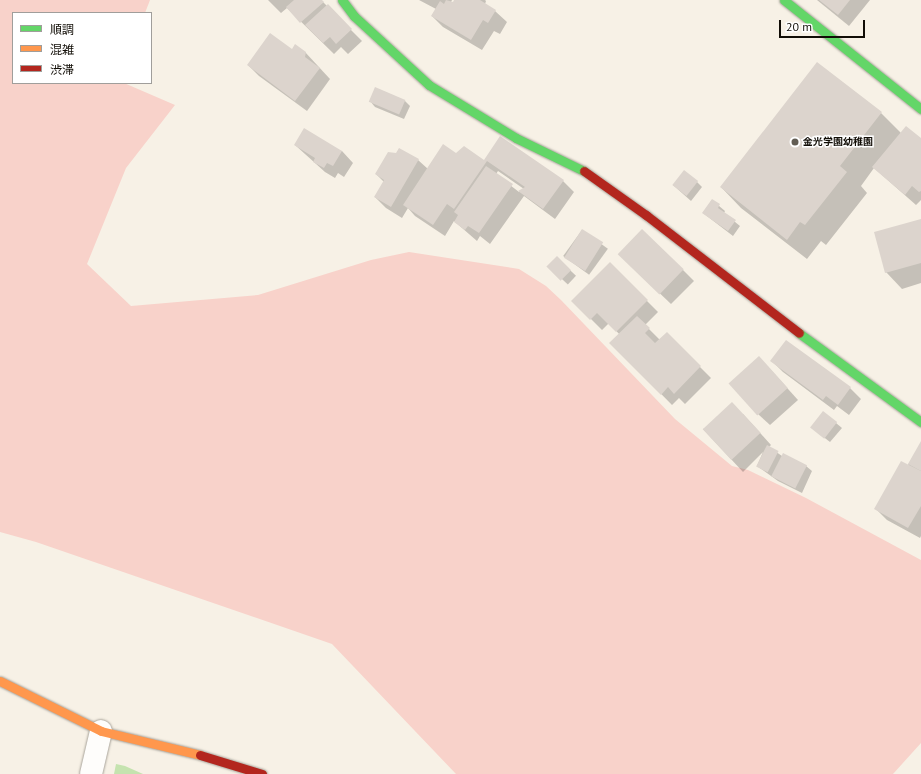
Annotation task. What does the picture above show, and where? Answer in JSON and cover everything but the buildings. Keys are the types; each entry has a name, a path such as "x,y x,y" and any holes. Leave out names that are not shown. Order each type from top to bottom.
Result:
{"street":[{"path":"342,0 354,16 429,84 516,138 585,172 646,215 798,332 921,422"},
{"path":"784,0 921,109"},
{"path":"0,681 101,731 208,757 262,774"},
{"path":"91,774 101,731"}],"shaded area":[{"path":"0,0 150,0 145,12 12,12 12,84 126,84 175,105 126,168 87,264 131,306 258,295 371,260 409,252 519,269 546,286 675,419 732,466 748,470 806,498 921,560 921,743 893,774 456,774 332,644 36,542 0,532"},
{"path":"116,764 125,766 143,774 114,774"}],"traffic: fast":[{"path":"342,0 354,16 429,85 516,138 584,171"},
{"path":"784,0 921,109"},
{"path":"799,333 921,422"}],"traffic: slow":[{"path":"0,681 101,731 200,755"}],"traffic: jam":[{"path":"584,171 646,215 799,333"},
{"path":"200,755 262,774"}],"place":[{"name":"金光学園幼稚園","path":"795,142"}]}
